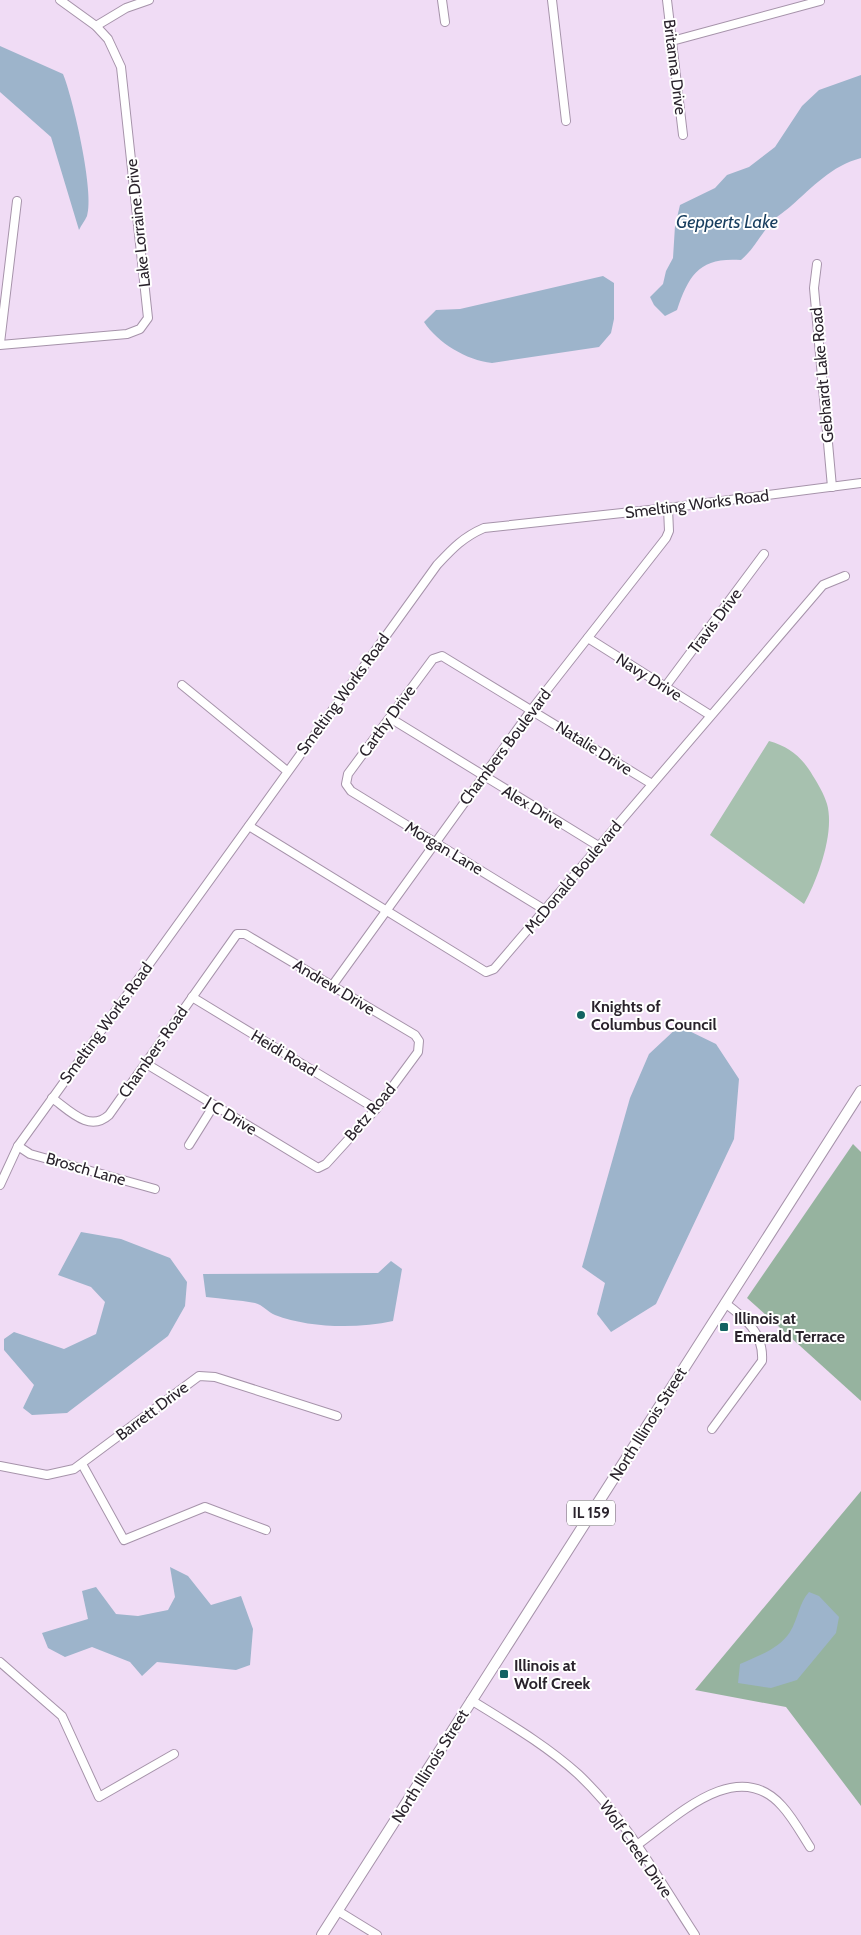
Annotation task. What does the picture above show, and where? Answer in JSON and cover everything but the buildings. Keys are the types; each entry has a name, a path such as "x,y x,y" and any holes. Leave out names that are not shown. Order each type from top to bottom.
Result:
{"main road":[{"name":"North Illinois Street","path":"322,1935 861,1091"}],"street":[{"name":"Lake Lorraine Drive","path":"0,344 127,334 140,329 148,318 121,67 108,39 96,26 60,0"},
{"path":"96,26 126,8 149,0"},
{"path":"442,0 445,22"},
{"path":"552,0 566,121"},
{"name":"Britanna Drive","path":"667,0 684,135"},
{"path":"672,41 820,1"},
{"path":"0,344 17,202"},
{"name":"Gebhardt Lake Road","path":"817,264 814,288 832,487"},
{"name":"Smelting Works Road","path":"0,1185 18,1146 52,1098 437,565 467,535 484,528 668,508 861,483"},
{"name":"Chambers Boulevard","path":"332,986 482,776 666,538 669,531 668,508"},
{"name":"Travis Drive","path":"665,687 764,554"},
{"name":"McDonald Boulevard","path":"248,826 486,972 494,969 823,585 845,576"},
{"name":"Navy Drive","path":"588,638 710,715"},
{"name":"Natalie Drive","path":"432,659 442,656 532,709 652,784"},
{"name":"Carthy Drive","path":"346,784 348,774 432,659"},
{"path":"182,685 287,771"},
{"name":"Alex Drive","path":"390,718 600,847"},
{"name":"Morgan Lane","path":"346,784 351,791 545,910"},
{"name":"Chambers Road","path":"52,1098 86,1121 94,1124 102,1122 109,1116 144,1063 237,934"},
{"name":"Andrew Drive","path":"237,934 245,934 415,1035 419,1041 418,1052"},
{"name":"Heidi Road","path":"192,997 376,1109"},
{"name":"Betz Road","path":"318,1168 326,1164 376,1109 418,1052"},
{"name":"J C Drive","path":"144,1063 318,1168"},
{"path":"189,1145 214,1105"},
{"name":"Brosch Lane","path":"18,1146 30,1154 155,1189"},
{"path":"712,1429 762,1360 762,1349 752,1327 748,1321 725,1303"},
{"name":"Barrett Drive","path":"0,1466 47,1475 74,1470 199,1376 215,1377 337,1416"},
{"path":"82,1464 124,1540 205,1507 266,1530"},
{"path":"0,1662 62,1716 99,1797 174,1754"},
{"name":"Wolf Creek Drive","path":"471,1700 541,1744 578,1774 606,1804 637,1845 695,1935"},
{"path":"637,1845 702,1798 724,1788 737,1786 754,1788 782,1804 810,1847"},
{"path":"338,1911 378,1935"}],"green space":[{"path":"769,741 783,746 800,758 817,782 827,804 829,828 824,855 815,882 804,904 710,835"},
{"path":"853,1144 861,1152 861,1401 747,1298"},
{"path":"861,1491 861,1806 786,1707 695,1690"}],"water":[{"path":"0,46 63,74 72,103 86,168 89,205 87,216 79,230 51,137 0,92"},
{"name":"Gepperts Lake","path":"861,75 861,158 840,166 831,172 775,219 741,260 715,261 698,270 686,287 677,310 665,316 654,305 650,297 663,284 666,271 673,258 675,226 680,205 715,188 727,175 749,167 775,147 802,106 819,90"},
{"path":"603,276 614,283 614,319 611,333 599,347 492,363 472,358 453,349 437,337 424,322 436,310 460,309"},
{"path":"679,1026 716,1044 739,1079 734,1139 656,1304 611,1332 597,1314 605,1283 582,1267 630,1098 649,1054"},
{"path":"81,1232 121,1239 170,1258 187,1282 185,1306 168,1336 67,1413 32,1415 23,1408 34,1385 4,1350 4,1339 14,1332 64,1349 96,1334 105,1302 91,1287 58,1275"},
{"path":"391,1261 402,1269 393,1321 379,1324 333,1326 303,1323 275,1315 255,1303 206,1297 203,1274 378,1273"},
{"path":"170,1567 188,1576 211,1605 241,1596 253,1629 250,1665 236,1670 157,1662 142,1676 130,1662 92,1647 65,1657 48,1648 42,1633 88,1619 82,1591 96,1587 116,1614 138,1616 168,1610 175,1597"},
{"path":"809,1592 819,1596 839,1617 836,1633 797,1680 771,1688 738,1683 740,1664 768,1651 785,1638 793,1627 803,1601"}],"place":[{"name":"Knights of Columbus Council","path":"581,1015"},
{"name":"Illinois at Emerald Terrace","path":"724,1327"},
{"name":"Illinois at Wolf Creek","path":"504,1674"}]}
